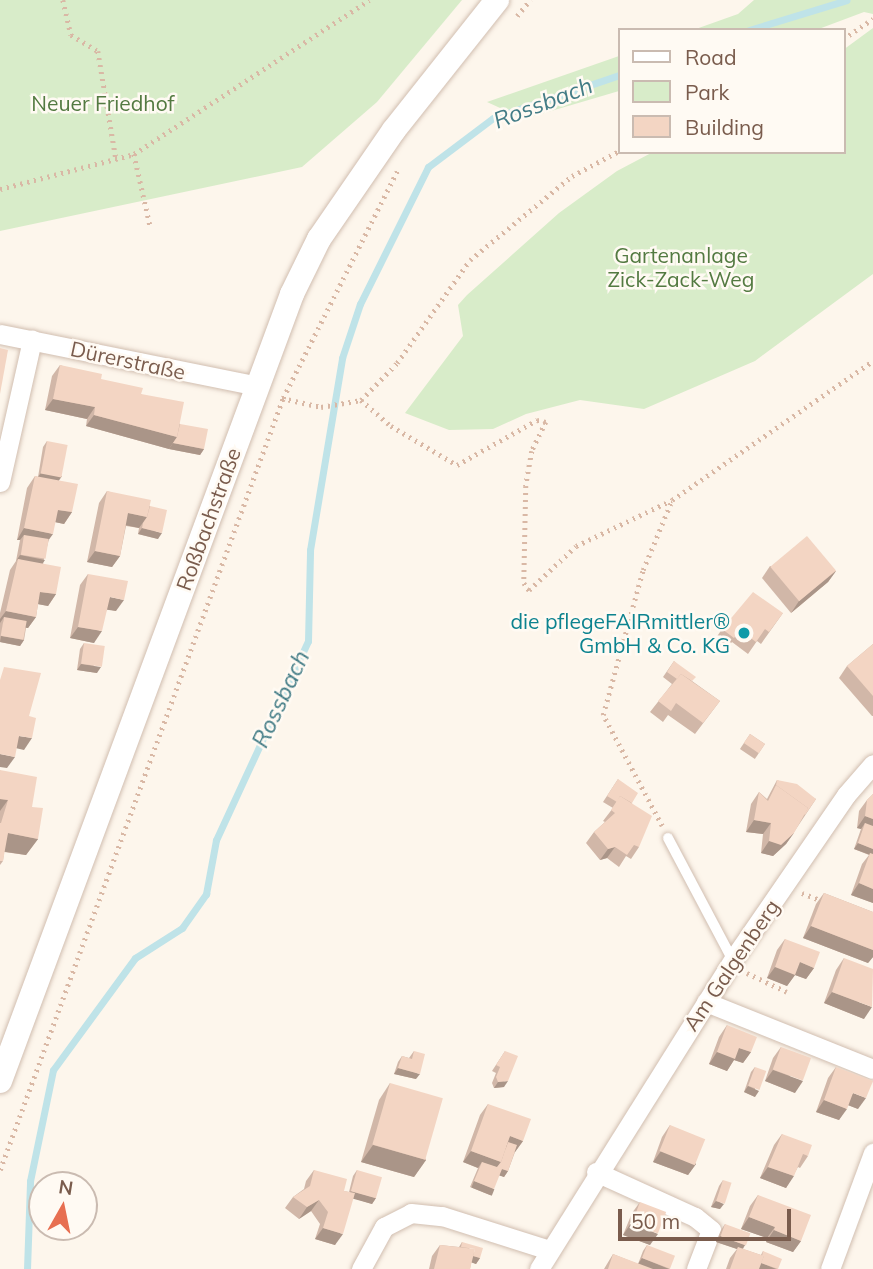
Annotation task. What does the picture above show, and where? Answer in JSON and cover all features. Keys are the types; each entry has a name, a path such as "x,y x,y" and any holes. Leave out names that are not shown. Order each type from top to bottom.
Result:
{"street":[{"name":"Roßbachstraße","path":"0,1081 257,386 319,239 394,130 497,0"},
{"name":"Dürerstraße","path":"0,334 257,386"},
{"path":"0,482 32,340"},
{"name":"Am Galgenberg","path":"539,1269 596,1172 733,960 846,794 873,764"},
{"path":"706,1002 873,1069"},
{"path":"830,1269 869,1179 873,1153"},
{"path":"596,1172 695,1217 711,1230 696,1269"},
{"path":"361,1269 384,1227 411,1213 442,1216 549,1250"}],"lane":[{"path":"668,838 733,960"}],"path":[{"path":"63,0 71,35 98,51 116,159"},
{"path":"0,189 134,154 369,0"},
{"path":"513,20 530,0"},
{"path":"845,37 873,19"},
{"path":"257,386 283,398 321,407 361,400 397,363 470,260 572,176 618,153"},
{"path":"134,154 150,225"},
{"path":"0,1170 283,398 400,166"},
{"path":"361,400 391,426 457,465 537,420 546,422 532,451 526,486 524,583 529,590 576,546 672,500 873,361"},
{"path":"668,838 603,715 643,570 672,500"},
{"path":"784,886 834,905"},
{"path":"733,960 748,974 787,992"}],"green space":[{"name":"Neuer Friedhof","path":"0,0 462,0 377,102 302,167 0,231"},
{"path":"754,0 873,0 873,14 864,12 821,28 699,28 738,14"},
{"name":"Gartenanlage Zick-Zack-Weg","path":"873,28 873,274 755,361 644,409 580,400 526,414 493,429 449,430 405,413 463,336 458,305 559,213 617,171 649,154 845,154 845,49"},
{"path":"618,56 618,91 524,119 487,102"}],"building":[{"path":"0,348 8,350 0,394"},
{"path":"60,365 102,374 101,379 143,388 141,394 184,402 177,437 94,415 95,407 53,399"},
{"path":"180,424 208,429 204,449 173,443"},
{"path":"47,441 68,445 61,477 41,473"},
{"path":"35,476 78,484 72,512 58,510 53,534 24,528"},
{"path":"107,491 151,500 147,517 128,513 120,556 95,551"},
{"path":"150,506 167,510 162,533 142,528"},
{"path":"24,535 49,539 46,559 21,555"},
{"path":"807,536 836,570 799,601 770,567"},
{"path":"18,559 61,567 56,594 40,592 36,617 6,611"},
{"path":"88,574 128,581 124,600 110,597 102,631 78,627"},
{"name":"die pflegeFAIRmittler® GmbH & Co. KG","path":"753,592 783,613 769,632 765,629 756,642 740,630 734,638 722,629"},
{"path":"4,617 27,621 23,640 1,636"},
{"path":"84,643 105,646 102,667 81,664"},
{"path":"873,644 873,696 847,666"},
{"path":"674,661 696,677 692,681 681,674 677,679 667,672"},
{"path":"4,667 41,673 29,716 36,718 32,738 19,736 15,757 0,754 0,680"},
{"path":"681,674 720,701 703,723 676,703 671,711 658,701"},
{"path":"750,734 765,744 759,753 744,743"},
{"path":"0,770 37,777 32,807 43,808 38,839 8,833 3,861 0,861 0,823 8,800 0,799"},
{"path":"618,779 638,793 632,803 620,796 617,802 607,796"},
{"path":"777,780 797,784 816,799 805,815 808,808 776,785"},
{"path":"776,785 808,808 794,833 781,845 769,841 771,823 754,820 759,792 768,801"},
{"path":"873,794 873,819 865,816 867,800"},
{"path":"620,796 652,816 639,847 634,845 627,855 615,847 608,849 594,832 615,813 611,810"},
{"path":"865,823 873,826 873,849 858,843"},
{"path":"870,853 873,854 873,889 859,883"},
{"path":"824,893 873,912 873,950 811,926"},
{"path":"785,939 820,952 814,968 800,962 795,975 775,967"},
{"path":"844,958 873,969 872,1007 832,992"},
{"path":"727,1025 757,1037 751,1052 739,1048 735,1059 717,1052"},
{"path":"781,1047 811,1058 803,1080 773,1070"},
{"path":"414,1051 425,1054 420,1074 398,1068 402,1056 412,1059"},
{"path":"505,1051 518,1056 508,1081 498,1082 496,1077 500,1067 496,1065"},
{"path":"755,1067 766,1071 759,1090 748,1086"},
{"path":"836,1067 873,1081 866,1098 853,1093 847,1109 824,1100"},
{"path":"390,1083 443,1098 425,1160 372,1145"},
{"path":"488,1104 531,1119 523,1141 510,1136 501,1162 471,1151"},
{"path":"670,1125 705,1139 695,1165 660,1151"},
{"path":"782,1134 812,1145 808,1156 803,1154 794,1176 768,1167"},
{"path":"508,1142 517,1145 508,1171 502,1169 494,1189 474,1181 482,1162 497,1167"},
{"path":"314,1170 347,1179 344,1191 355,1193 343,1234 323,1228 328,1212 319,1200 307,1207 293,1197 310,1186"},
{"path":"357,1170 382,1177 376,1198 351,1191"},
{"path":"723,1180 732,1183 725,1204 716,1201"},
{"path":"758,1195 811,1215 801,1241 749,1217"},
{"path":"640,1202 666,1212 658,1234 632,1223"},
{"path":"725,1224 750,1233 746,1245 721,1236"},
{"path":"462,1242 483,1248 480,1258 473,1256 475,1249 461,1247"},
{"path":"440,1245 475,1249 470,1269 434,1269"},
{"path":"647,1245 675,1256 670,1269 642,1258"},
{"path":"738,1247 764,1256 759,1269 730,1269"},
{"path":"763,1251 782,1259 778,1269 761,1263"},
{"path":"613,1254 653,1269 608,1269"}],"waterway":[{"name":"Rossbach","path":"756,28 847,0"},
{"name":"Rossbach","path":"27,1269 30,1181 53,1070 135,958 182,928 206,894 216,840 308,641 310,550 342,358 360,304 428,167 493,118 618,75"}],"place":[{"name":"die pflegeFAIRmittler® GmbH & Co. KG","path":"744,633"}]}
